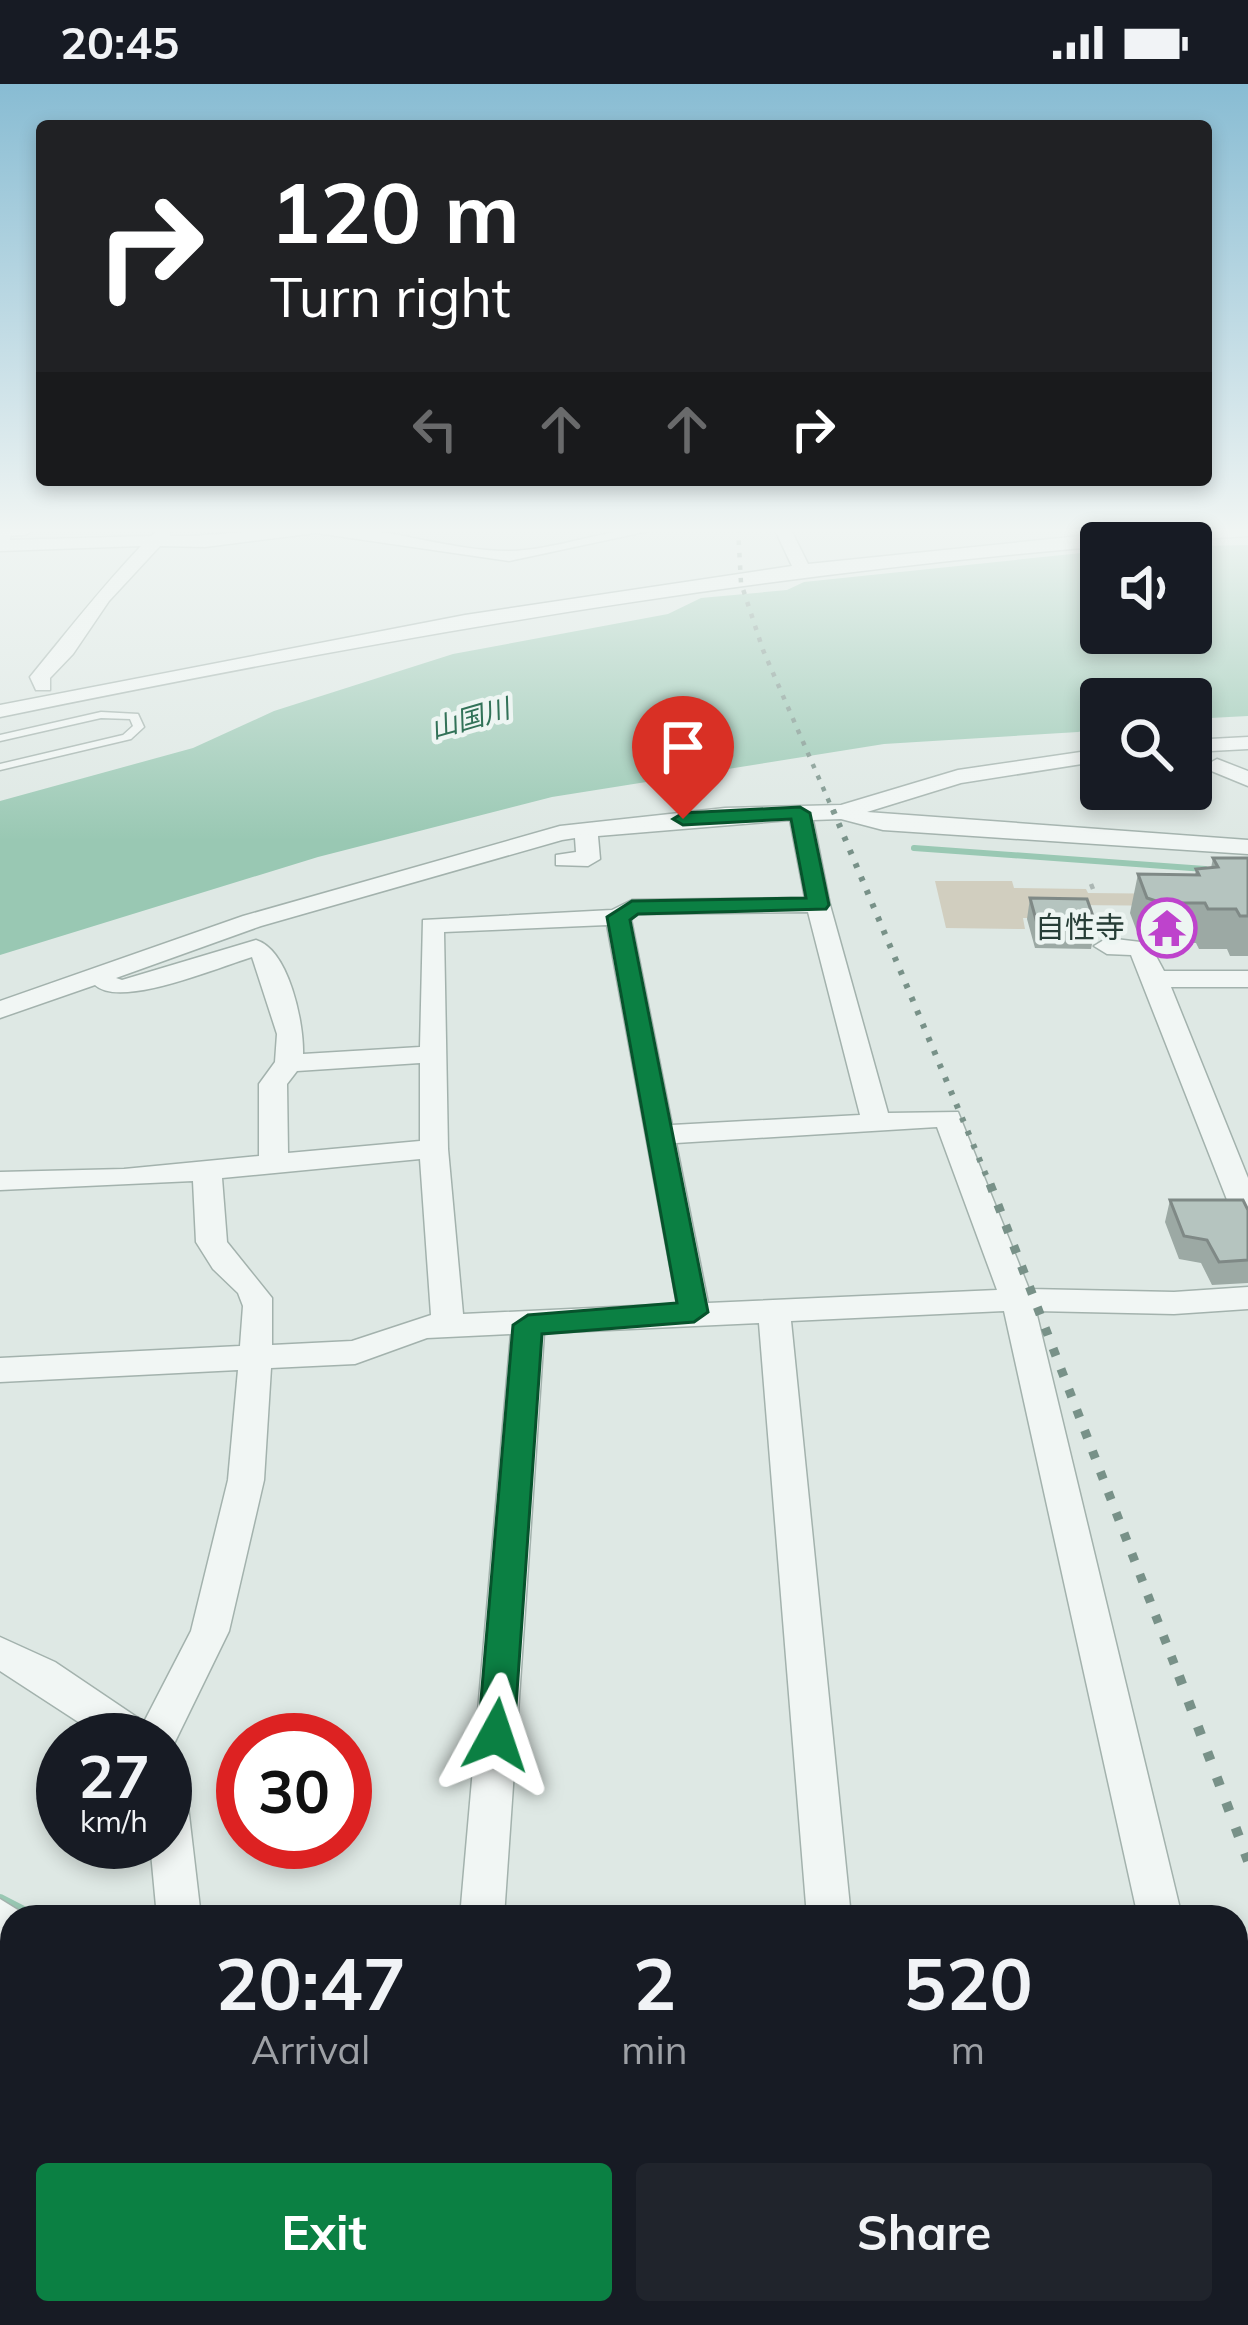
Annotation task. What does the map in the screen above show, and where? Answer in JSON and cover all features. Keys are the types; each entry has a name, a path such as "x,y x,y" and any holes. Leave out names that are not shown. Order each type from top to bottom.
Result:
{"street":[{"path":"43,686 40,677 78,633"},
{"path":"0,711 387,633"},
{"path":"1212,745 1248,742"},
{"path":"0,1010 272,914 586,829 842,812 958,777 1080,758"},
{"path":"1217,765 1248,779"},
{"path":"842,812 883,823 1248,847"},
{"path":"800,813 818,905 876,1122"},
{"path":"564,860 588,859 586,829"},
{"path":"448,1327 434,1149 431,925 618,917 632,908 818,905"},
{"path":"618,917 694,1312"},
{"path":"1107,946 1140,948 1248,1214"},
{"path":"98,974 110,986 123,988 256,948 266,955 290,1034 289,1063 273,1084 274,1164"},
{"path":"1155,979 1248,979"},
{"path":"289,1063 433,1054"},
{"path":"659,1135 947,1118 1016,1300 1157,1905"},
{"path":"0,1181 208,1170 434,1149"},
{"path":"169,1713 210,1631 246,1480 256,1360 256,1294 214,1248 206,1227 208,1170"},
{"path":"0,1370 355,1352 424,1327 1016,1300 1174,1303 1248,1298"},
{"path":"774,1309 828,1905"},
{"path":"483,1905 528,1325"},
{"path":"0,1653 41,1673 99,1713"},
{"path":"174,1869 178,1905"}],"lane":[{"path":"0,738 112,713 134,716 139,727 127,736 0,767"}],"shaded area":[{"path":"935,881 1012,881 1014,888 1086,889 1088,893 1187,894 1192,906 1069,905 1072,918 1023,918 1025,929 946,928"}],"water":[{"name":"山国川","path":"568,633 1080,633 1080,654 1212,654 1212,633 1248,633 1248,716 1212,718 1212,678 1080,678 1080,732 884,744 552,797 318,857 0,955 0,801 193,748 274,711 453,654"}],"building":[{"path":"1213,858 1248,858 1248,916 1240,916 1236,909 1208,909 1205,903 1162,903 1147,898 1138,874 1199,875 1196,869 1218,867"},
{"path":"1030,898 1087,899 1095,928 1038,927"},
{"path":"1170,1200 1243,1200 1248,1210 1248,1260 1219,1262 1207,1240 1184,1236"}],"waterway":[{"path":"914,848 1205,869"},
{"path":"0,1899 12,1905"}],"railway":[{"path":"757,633 834,813"},
{"path":"833,810 991,1187"},
{"path":"990,1184 1180,1679"},
{"path":"1179,1676 1248,1861"}],"place":[{"name":"自性寺","path":"1167,928"}],"route":[{"path":"496,1735 528,1325 694,1312 618,917 632,908 818,905 800,813 683,819"}]}
